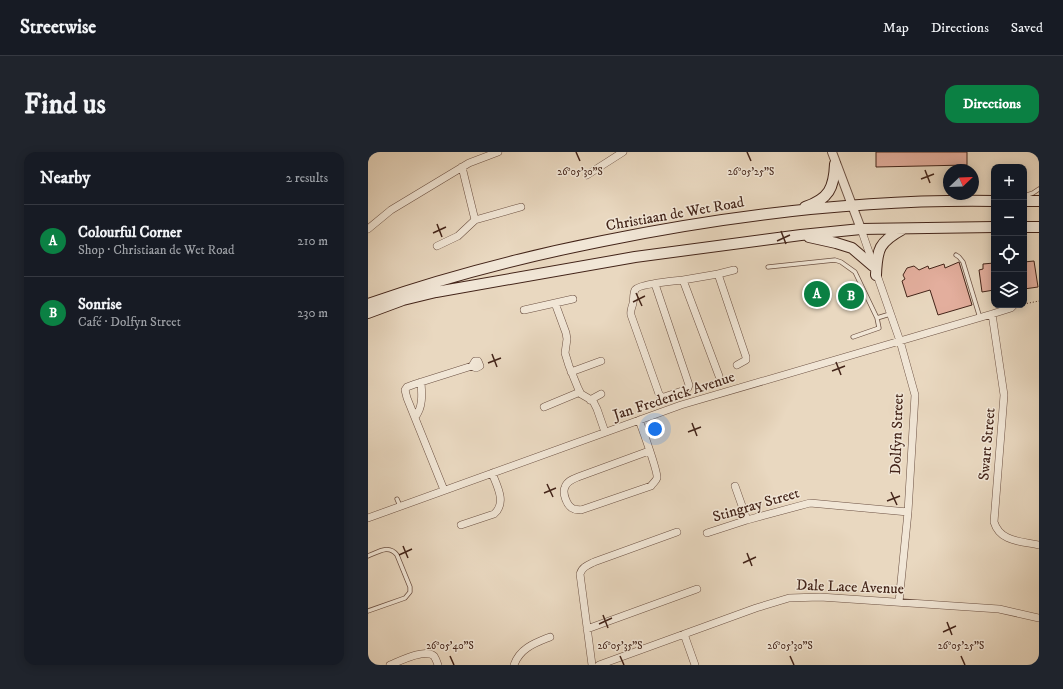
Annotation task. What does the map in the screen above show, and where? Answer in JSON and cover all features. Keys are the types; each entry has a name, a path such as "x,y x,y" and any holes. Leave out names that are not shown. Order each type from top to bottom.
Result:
{"main road":[{"path":"787,212 811,205 824,198 833,184 835,164"},
{"name":"Christiaan de Wet Road","path":"368,304 483,268 645,232 700,223 787,212 851,206 910,202 991,200"},
{"path":"1027,201 1039,201"},
{"path":"368,313 403,300 460,287 636,257 801,235 861,229 991,227"},
{"path":"1027,227 1039,227"},
{"path":"874,270 877,255 889,236 906,228"},
{"path":"801,235 852,248 874,270"}],"street":[{"path":"368,229 391,210 462,167 473,161 498,152"},
{"name":"Dolfyn Street","path":"832,152 835,164 861,229 874,270 900,341 915,395 908,512 899,602"},
{"path":"586,175 620,153"},
{"path":"462,167 475,220"},
{"path":"437,246 458,236 475,220 520,207"},
{"path":"655,284 689,385 685,390 664,397 659,394 631,312 636,289 638,287 734,270"},
{"path":"718,274 746,357 746,360 737,365"},
{"path":"683,280 719,376"},
{"path":"524,310 573,298"},
{"path":"555,303 566,333 567,339 565,353 571,372 580,392 593,401 605,432"},
{"name":"Jan Frederick Avenue","path":"368,518 399,503 444,490 681,405 1011,308"},
{"name":"Swart Street","path":"992,314 1004,395 994,522 1004,537 1039,545"},
{"path":"571,372 601,361"},
{"path":"444,490 405,390 407,387 472,366"},
{"path":"416,417 420,412 422,396 421,382"},
{"path":"544,407 580,392"},
{"path":"590,400 601,394"},
{"path":"639,420 657,474 657,479 651,486 581,510 574,509 569,505 564,492 564,487 569,482 578,477 649,451"},
{"path":"461,525 494,514 497,511 501,498 492,473"},
{"path":"736,486 747,520"},
{"name":"Stingray Street","path":"707,533 747,520 810,503 908,512"},
{"path":"592,665 580,574 583,568 594,562 677,532"},
{"path":"587,629 697,589"},
{"name":"Dale Lace Avenue","path":"599,665 756,608 789,598 820,596 999,610 1039,618"},
{"path":"684,634 695,665"},
{"path":"514,665 524,649 550,637"},
{"path":"390,665 424,653 433,656 438,665"}],"lane":[{"path":"1027,195 1039,189"},
{"path":"956,255 959,256 963,262 980,318"},
{"path":"768,267 836,260 842,262 855,272 877,318 879,328 853,337"},
{"path":"877,318 890,314"},
{"path":"368,556 387,549 394,550 407,580 410,592 405,598 368,611"}],"path":[{"path":"1027,303 1039,301"}],"building":[{"path":"876,152 967,152 967,164 876,167"},
{"path":"1034,261 1038,287 1027,289 1027,262"},
{"path":"959,262 972,305 938,315 930,290 907,297 902,281 905,279 903,275 907,268 914,266 919,270 928,266 929,269 944,264 945,268"},
{"path":"991,263 991,290 982,292 979,270 983,269 983,264"}],"place":[{"name":"Colourful Corner","path":"817,294"},
{"name":"Sonrise","path":"851,296"}]}
